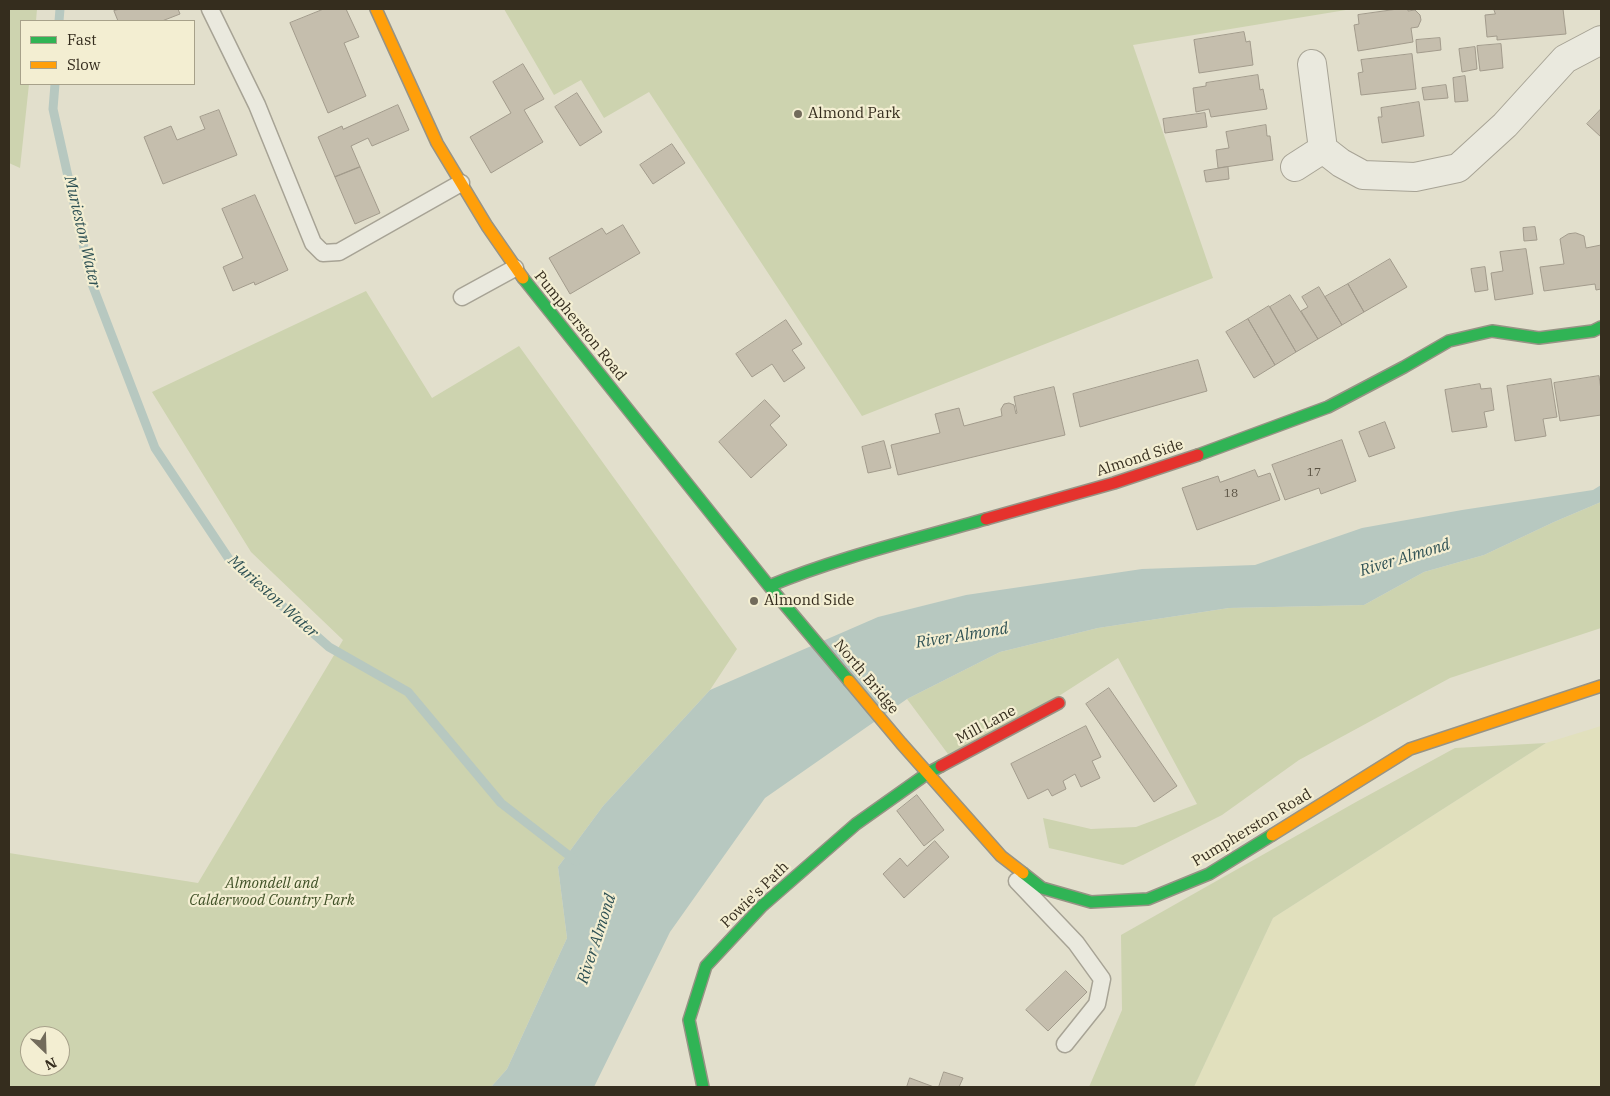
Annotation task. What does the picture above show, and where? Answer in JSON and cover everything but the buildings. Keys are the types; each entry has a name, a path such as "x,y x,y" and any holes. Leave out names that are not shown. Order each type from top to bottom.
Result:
{"main road":[{"name":"Pumpherston Road","path":"376,9 437,143 460,183 515,268 807,631"},
{"name":"Almond Side","path":"770,586 855,556 1114,483 1211,451 1328,406 1404,367 1449,341 1492,331 1539,338 1593,331 1601,327"},
{"name":"North Bridge","path":"807,631 901,743"},
{"name":"Pumpherston Road","path":"901,743 1001,856 1042,888 1091,902 1148,899 1209,874 1410,749 1601,686"},
{"name":"Mill Lane","path":"928,773 1059,703"},
{"name":"Powie's Path","path":"703,1087 689,1020 706,966 762,906 856,824 928,773"}],"street":[{"path":"1312,64 1323,149 1341,163 1363,175 1415,177 1458,168 1505,125 1565,59 1601,40"},
{"path":"1295,167 1323,149"}],"lane":[{"path":"210,9 257,105 313,243 323,253 339,252 460,183"},
{"path":"462,297 515,268"},
{"path":"1001,856 1019,885 1076,943 1102,979 1097,1004 1065,1044"}],"green space":[{"path":"9,9 37,9 36,20 20,20 20,85 29,85 20,168 9,163"},
{"path":"504,9 1352,9 1133,45 1213,278 862,416 649,92 604,118 581,80 554,95"},
{"name":"Almondell and Calderwood Country Park","path":"366,291 432,398 519,346 737,649 710,690 603,806 558,867 567,938 507,1069 491,1087 9,1087 9,853 198,883 343,640 251,552 152,392"},
{"path":"1601,502 1601,628 1450,678 1299,760 1222,815 1123,865 1049,848 1043,818 1091,829 1136,827 1197,804 1118,658 1034,712 948,754 907,699 1000,652 1098,628 1229,608 1364,605 1424,572 1484,555"},
{"path":"1601,726 1601,1087 1194,1087 1273,918 1546,743"},
{"path":"1546,743 1273,918 1194,1087 1089,1087 1122,1010 1121,935 1455,748"}],"water":[{"name":"River Almond","path":"1601,485 1601,502 1484,555 1424,572 1364,605 1229,608 1098,628 1000,652 907,699 765,798 670,932 594,1087 491,1087 507,1069 567,938 558,867 603,806 710,690 878,617 966,595 1142,569 1255,565 1362,528 1462,510 1593,490"}],"waterway":[{"name":"Murieston Water","path":"59,20 60,9"},
{"name":"Murieston Water","path":"55,85 53,109 92,284 155,448 229,559 329,647 408,692 501,803 576,861"}],"traffic: fast":[{"path":"523,278 769,586 849,681"},
{"path":"1198,455 1328,407 1449,341 1492,331 1539,338 1593,331 1601,327"},
{"path":"769,586 822,566 986,519"},
{"path":"703,1087 689,1020 706,966 762,906 856,824 928,773 941,766"},
{"path":"1023,873 1042,888 1091,902 1148,899 1209,874 1272,835"}],"traffic: slow":[{"path":"376,9 437,143 487,226 523,278"},
{"path":"849,681 1001,856 1023,873"},
{"path":"1272,835 1410,749 1601,686"}],"traffic: jam":[{"path":"986,519 1114,483 1198,455"},
{"path":"941,766 1059,703"}],"place":[{"name":"Almond Park","path":"798,114"},
{"name":"Almond Side","path":"754,601"}]}
